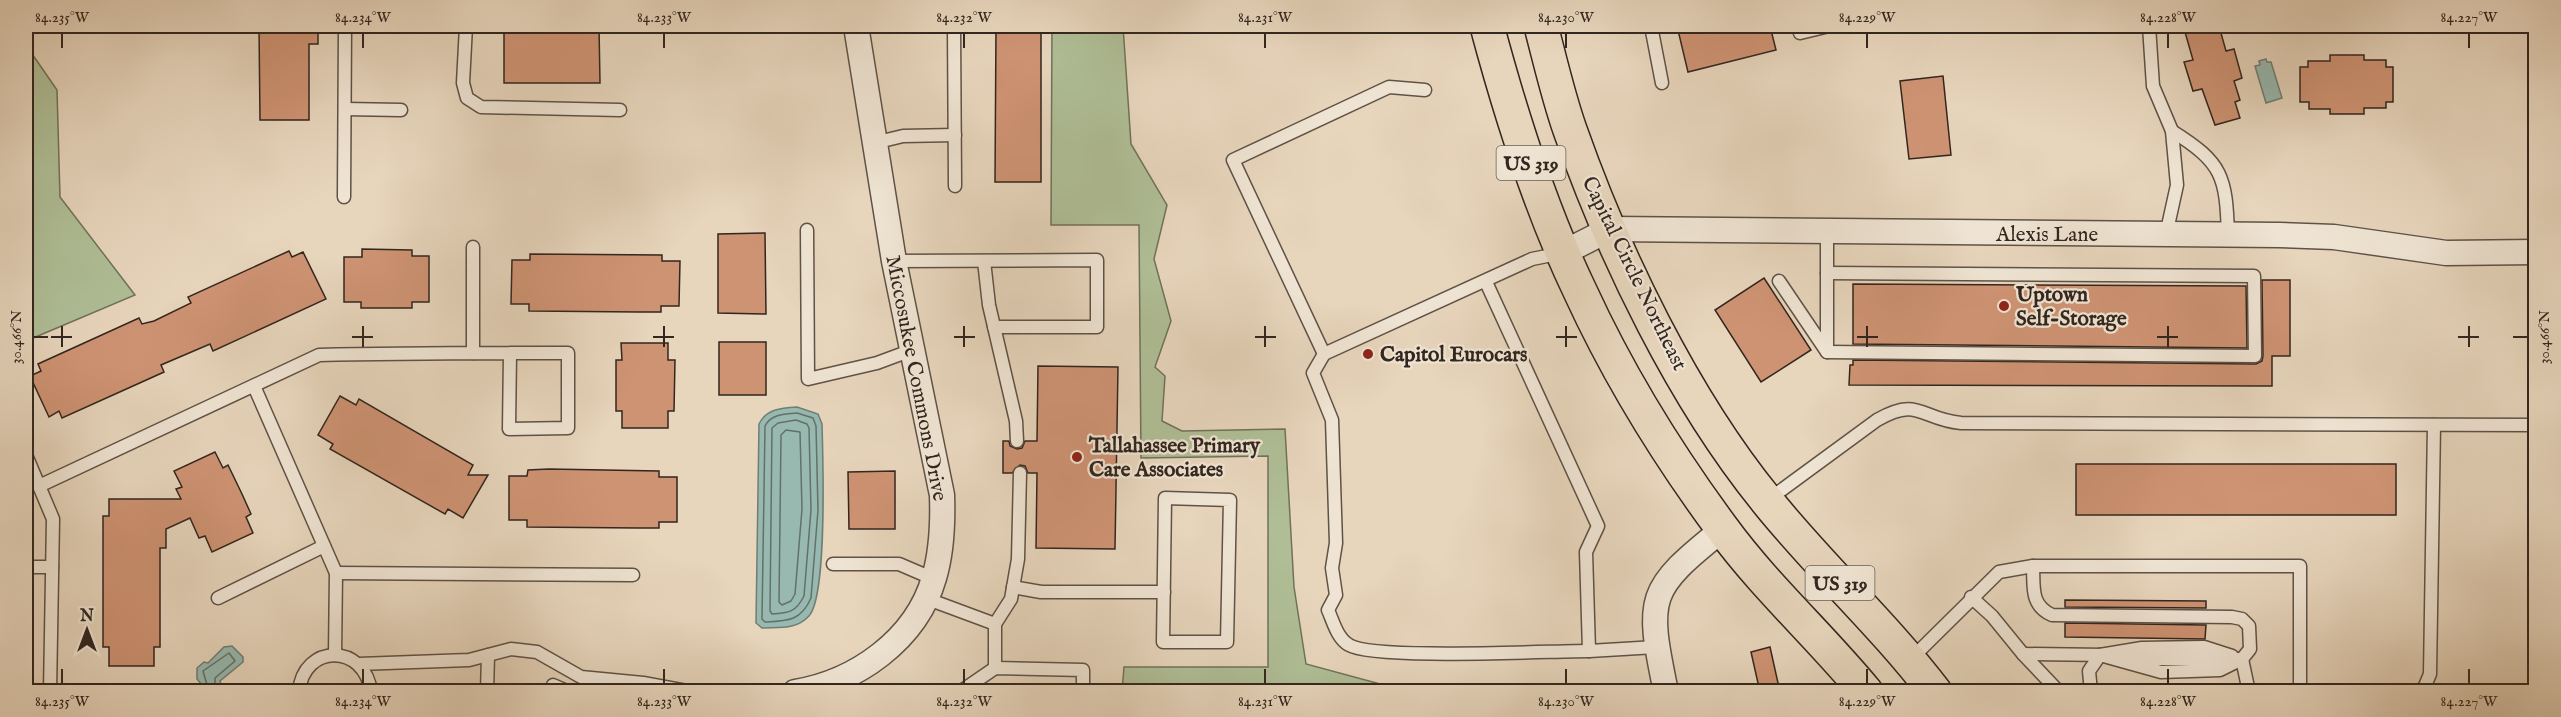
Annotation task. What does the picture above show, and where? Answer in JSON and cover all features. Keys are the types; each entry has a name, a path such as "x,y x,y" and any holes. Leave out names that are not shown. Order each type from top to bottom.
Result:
{"main road":[{"name":"US 319","path":"1487,26 1505,92 1563,253 1607,345 1656,430 1723,529 1862,690"},
{"name":"Capital Circle Northeast","path":"1540,26 1569,130 1610,229 1653,321 1706,415 1767,501 1935,692"},
{"path":"1723,529 1767,501"}],"street":[{"name":"Miccosukee Commons Drive","path":"795,692 822,687 857,672 881,654 905,629 930,589 943,526 942,495 894,261 856,26"},
{"name":"Alexis Lane","path":"1563,253 1610,229 2334,237 2446,253 2535,252"},
{"path":"1665,692 1656,647 1654,614 1660,589 1677,567 1723,529"}],"lane":[{"path":"344,197 345,26"},
{"path":"466,26 463,83 467,98 481,107 620,110"},
{"path":"954,26 955,186"},
{"path":"1651,26 1662,83"},
{"path":"1798,26 1800,33 1829,26"},
{"path":"2149,26 2153,86 2172,131 2177,185 2166,234"},
{"path":"1324,354 1233,160 1389,87 1425,90"},
{"path":"345,110 401,110"},
{"path":"2172,131 2202,150 2217,168 2224,183 2228,235"},
{"path":"874,143 903,136 955,135"},
{"path":"807,230 808,379 877,363 912,350"},
{"path":"1827,233 1827,352"},
{"path":"472,353 473,247"},
{"path":"1563,253 1532,259 1486,282 1324,354 1313,374 1332,420 1336,543 1332,568 1336,595 1328,610 1338,632 1349,645 1385,652 1589,651 1656,647"},
{"path":"894,261 1096,260 1097,327 994,327"},
{"path":"984,261 988,305 1016,421 1017,441"},
{"path":"1827,273 2254,276 2255,356 1827,352"},
{"path":"1779,281 1827,352"},
{"path":"1486,282 1598,526 1586,552 1589,651"},
{"path":"39,486 319,355 472,353 510,353 568,353 568,428 509,429 510,353"},
{"path":"254,386 336,573 335,655"},
{"path":"1767,501 1877,420 1896,409 1903,408 1922,410 1931,417 1960,423 2535,425"},
{"path":"2419,692 2425,686 2430,674 2433,425"},
{"path":"26,455 53,519 50,692"},
{"path":"994,668 995,624 1011,599 1018,559 1020,473"},
{"path":"1165,498 1230,500 1227,642 1163,642 1164,592 1165,498"},
{"path":"218,598 324,546"},
{"path":"833,564 898,564 930,589 995,624"},
{"path":"1909,661 1928,645 1971,597 1999,572 2033,566 2300,566 2300,692"},
{"path":"2033,566 2034,598 2040,610 2052,615 2232,616 2242,619 2249,626 2250,649 2242,659 2220,670 2161,672 2100,655"},
{"path":"26,567 52,567"},
{"path":"336,573 633,574"},
{"path":"1013,587 1041,592 1164,592"},
{"path":"1971,597 1992,615 2023,654 2059,692"},
{"path":"2023,654 2100,655 2142,648 2204,647 2242,659"},
{"path":"359,664 469,660 511,649 537,652 581,677 644,682 692,692"},
{"path":"299,692 301,678 307,667 317,659 335,655 344,656 359,664 370,680 371,692"},
{"path":"487,692 488,655"},
{"path":"2091,692 2089,671 2100,655"},
{"path":"2242,659 2249,692"},
{"path":"960,692 994,668 1083,670 1083,692"},
{"path":"553,685 570,692"}],"green space":[{"path":"1052,26 1123,26 1131,144 1167,205 1154,259 1171,321 1155,367 1165,376 1162,421 1182,431 1285,429 1294,587 1306,664 1406,691 1122,691 1124,667 1268,667 1268,456 1141,458 1139,225 1051,225"},
{"path":"26,45 57,90 60,197 135,295 26,341"}],"water":[{"path":"2266,59 2267,62 2271,62 2282,98 2266,103 2255,66 2260,65 2259,61"},
{"path":"797,407 818,414 822,424 823,525 819,582 815,603 809,616 799,624 762,628 756,623 759,424 770,412"},
{"path":"232,646 243,657 243,662 220,681 223,691 197,691 202,685 197,679 197,668 204,662 208,663 224,647"}],"building":[{"path":"259,26 318,26 318,44 309,44 309,120 260,120"},
{"path":"504,26 599,26 600,83 504,83"},
{"path":"996,26 1041,26 1041,182 995,182"},
{"path":"1677,26 1770,26 1776,50 1688,72"},
{"path":"2208,26 2219,26 2226,51 2234,49 2242,78 2234,81 2240,100 2235,102 2240,118 2215,125 2202,89 2193,91 2184,62 2193,60 2185,32"},
{"path":"2330,55 2364,55 2364,60 2386,60 2386,67 2393,67 2393,102 2386,102 2386,108 2364,108 2364,114 2330,114 2330,109 2309,109 2309,102 2300,102 2300,67 2308,67 2308,61 2330,61"},
{"path":"1943,76 1951,155 1909,159 1900,81"},
{"path":"765,233 766,314 718,313 718,234"},
{"path":"362,249 412,250 412,256 429,256 429,302 412,302 412,308 361,308 361,302 344,302 344,257 362,257"},
{"path":"289,251 292,257 303,252 326,299 213,351 210,344 161,365 164,372 62,418 59,411 49,417 30,376 41,371 38,364 139,318 142,324 154,321 191,303 188,297"},
{"path":"530,254 662,255 662,261 680,261 679,306 661,306 661,312 529,311 529,304 511,304 512,260 530,260"},
{"path":"1764,278 1811,350 1761,382 1715,310"},
{"path":"2262,280 2290,280 2290,356 2272,356 2272,386 1849,385 1850,365 1853,365 1853,360 2256,364 2262,361 2263,356"},
{"path":"1853,284 2246,286 2247,348 1853,344"},
{"path":"719,342 766,342 766,395 719,395"},
{"path":"621,343 668,343 668,360 675,360 674,411 668,411 668,428 622,428 622,411 616,411 616,360 622,360"},
{"name":"Tallahassee Primary Care Associates","path":"1038,366 1118,367 1115,549 1036,548 1037,473 1028,473 1025,466 1020,465 1012,473 1003,473 1003,441 1009,441 1010,446 1017,449 1022,448 1025,441 1037,441"},
{"path":"340,396 356,405 359,399 473,465 468,475 488,475 463,518 448,509 445,514 330,449 333,444 318,435"},
{"path":"215,452 223,468 228,465 242,494 251,514 246,517 253,533 212,552 205,536 199,538 190,518 166,529 166,548 160,548 160,647 154,647 154,666 109,666 109,647 103,647 103,516 109,516 109,499 181,499 176,489 182,487 174,471"},
{"path":"2076,464 2396,464 2396,515 2076,515"},
{"path":"528,470 659,471 659,477 677,477 677,522 659,522 659,528 527,527 527,520 509,520 509,476 527,476"},
{"path":"895,471 895,529 849,529 848,472"},
{"path":"2065,600 2206,601 2206,608 2065,607"},
{"path":"2065,623 2206,625 2205,639 2065,637"},
{"path":"1770,647 1780,692 1760,692 1751,652"}],"place":[{"name":"Uptown Self-Storage","path":"2004,306"},
{"name":"Capitol Eurocars","path":"1368,354"},
{"name":"Tallahassee Primary Care Associates","path":"1077,457"}]}
